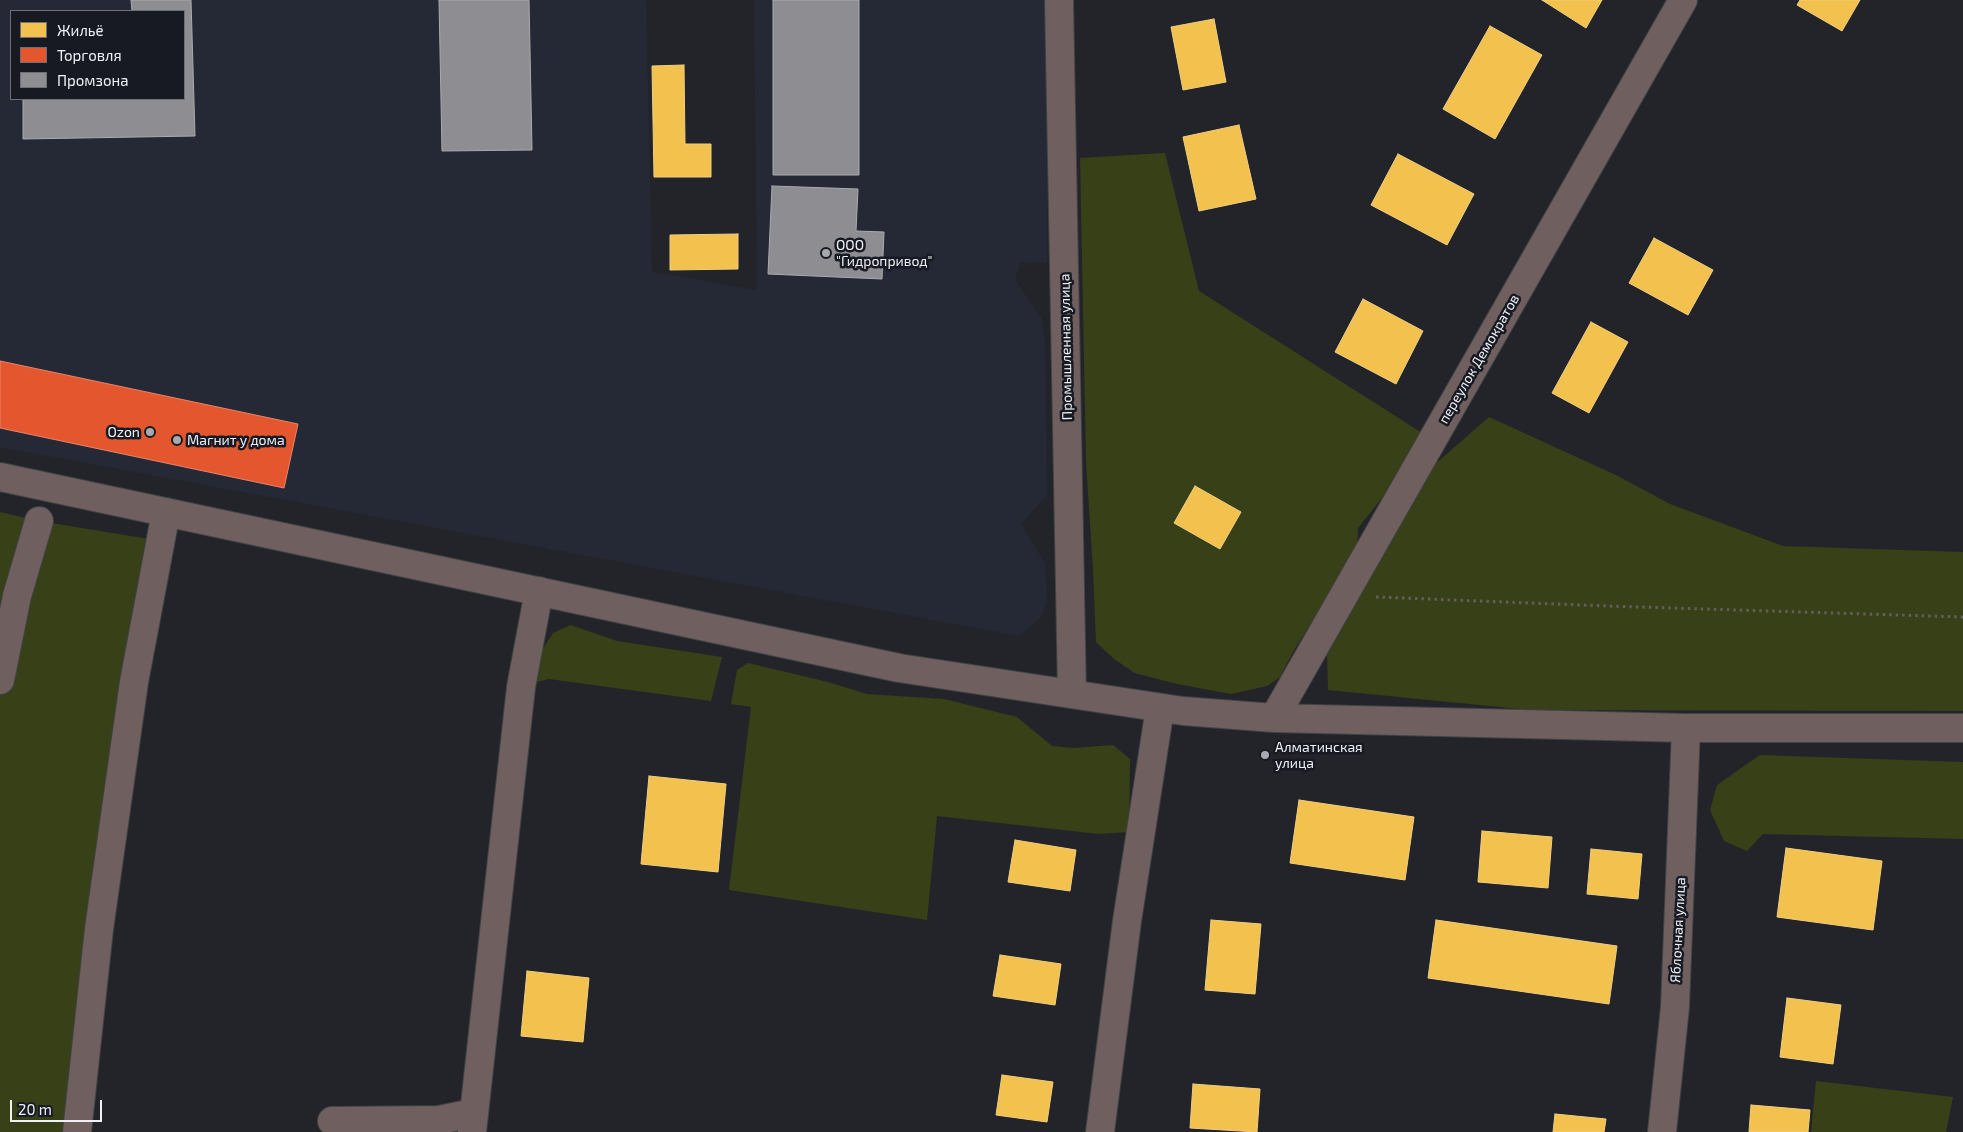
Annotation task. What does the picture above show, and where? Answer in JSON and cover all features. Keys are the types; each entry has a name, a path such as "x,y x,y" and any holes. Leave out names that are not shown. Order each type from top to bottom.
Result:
{"street":[{"name":"Промышленная улица","path":"1059,0 1072,694"},
{"name":"переулок Демократов","path":"1274,718 1683,0"},
{"path":"0,476 900,668 1183,711 1274,718 1686,728 1963,728"},
{"path":"78,1132 99,929 134,682 166,512"},
{"path":"0,680 17,596 39,521"},
{"path":"332,1121 439,1120 473,1122 521,687 539,591"},
{"path":"1100,1132 1127,921 1160,708"},
{"name":"Яблочная улица","path":"1662,1132 1675,1007 1686,728"}],"path":[{"path":"1371,597 1963,617"}],"shaded area":[{"path":"0,0 646,0 652,272 757,290 754,0 1047,0 1047,262 1020,263 1015,280 1041,317 1045,339 1047,495 1021,524 1045,563 1047,602 1040,618 1019,636 0,447"}],"green space":[{"path":"1165,153 1199,291 1430,438 1358,528 1357,551 1294,650 1280,677 1267,686 1231,694 1177,684 1135,673 1114,659 1096,642 1086,462 1080,158"},
{"path":"1489,417 1616,475 1670,504 1783,546 1963,552 1963,711 1530,710 1328,690 1327,655 1433,466"},
{"path":"0,512 39,521 149,539 134,602 84,960 71,1132 0,1132"},
{"path":"571,625 617,641 722,657 711,701 549,679 529,684 542,650 553,633"},
{"path":"748,663 828,682 867,694 944,699 1017,717 1052,746 1074,748 1113,745 1130,759 1129,832 1099,834 937,816 927,920 729,890 751,707 731,704 737,670"},
{"path":"1760,755 1963,762 1963,839 1763,834 1747,851 1724,841 1710,810 1717,785"},
{"path":"1816,1081 1953,1097 1946,1132 1811,1132"}],"building: Жильё":[{"path":"1542,0 1602,0 1586,28"},
{"path":"1800,0 1860,0 1842,31 1797,5"},
{"path":"1214,19 1226,82 1183,90 1171,27"},
{"path":"1490,26 1542,55 1495,139 1443,109"},
{"path":"684,65 685,144 711,144 711,177 654,177 652,66"},
{"path":"1239,125 1256,199 1199,211 1183,137"},
{"path":"1398,154 1474,194 1447,245 1371,205"},
{"path":"738,234 738,269 670,270 670,235"},
{"path":"1654,238 1713,270 1688,315 1629,283"},
{"path":"1363,299 1423,331 1396,384 1335,352"},
{"path":"1591,322 1628,342 1589,413 1552,393"},
{"path":"1195,486 1241,512 1220,549 1174,523"},
{"path":"649,776 726,784 718,872 641,864"},
{"path":"1299,800 1414,817 1405,880 1290,863"},
{"path":"1482,831 1552,837 1548,888 1478,882"},
{"path":"1015,840 1076,850 1070,891 1008,882"},
{"path":"1786,848 1882,861 1873,930 1777,917"},
{"path":"1591,849 1642,854 1638,899 1587,894"},
{"path":"1211,920 1261,924 1255,994 1205,990"},
{"path":"1436,920 1617,946 1609,1004 1428,978"},
{"path":"1000,955 1061,964 1055,1005 993,996"},
{"path":"527,971 589,978 583,1042 521,1036"},
{"path":"1787,998 1841,1005 1833,1064 1780,1057"},
{"path":"1002,1075 1053,1082 1047,1122 996,1115"},
{"path":"1193,1084 1260,1089 1257,1132 1190,1128"},
{"path":"1751,1105 1810,1110 1808,1132 1749,1132"},
{"path":"1555,1114 1606,1119 1604,1132 1553,1132"}],"building: Торговля":[{"path":"0,361 298,424 284,488 0,428"}],"building: Промзона":[{"path":"131,0 191,0 195,136 23,139 23,100 185,100 185,10 132,10"},
{"path":"439,0 529,0 532,150 442,151"},
{"path":"773,0 859,0 859,175 773,175"},
{"name":"ООО \"Гидропривод\"","path":"772,186 858,189 856,231 884,232 882,279 768,274"}],"place":[{"name":"ООО \"Гидропривод\"","path":"826,253"},
{"name":"Ozon","path":"150,432"},
{"name":"Магнит у дома","path":"177,440"},
{"name":"Алматинская улица","path":"1265,755"}]}
